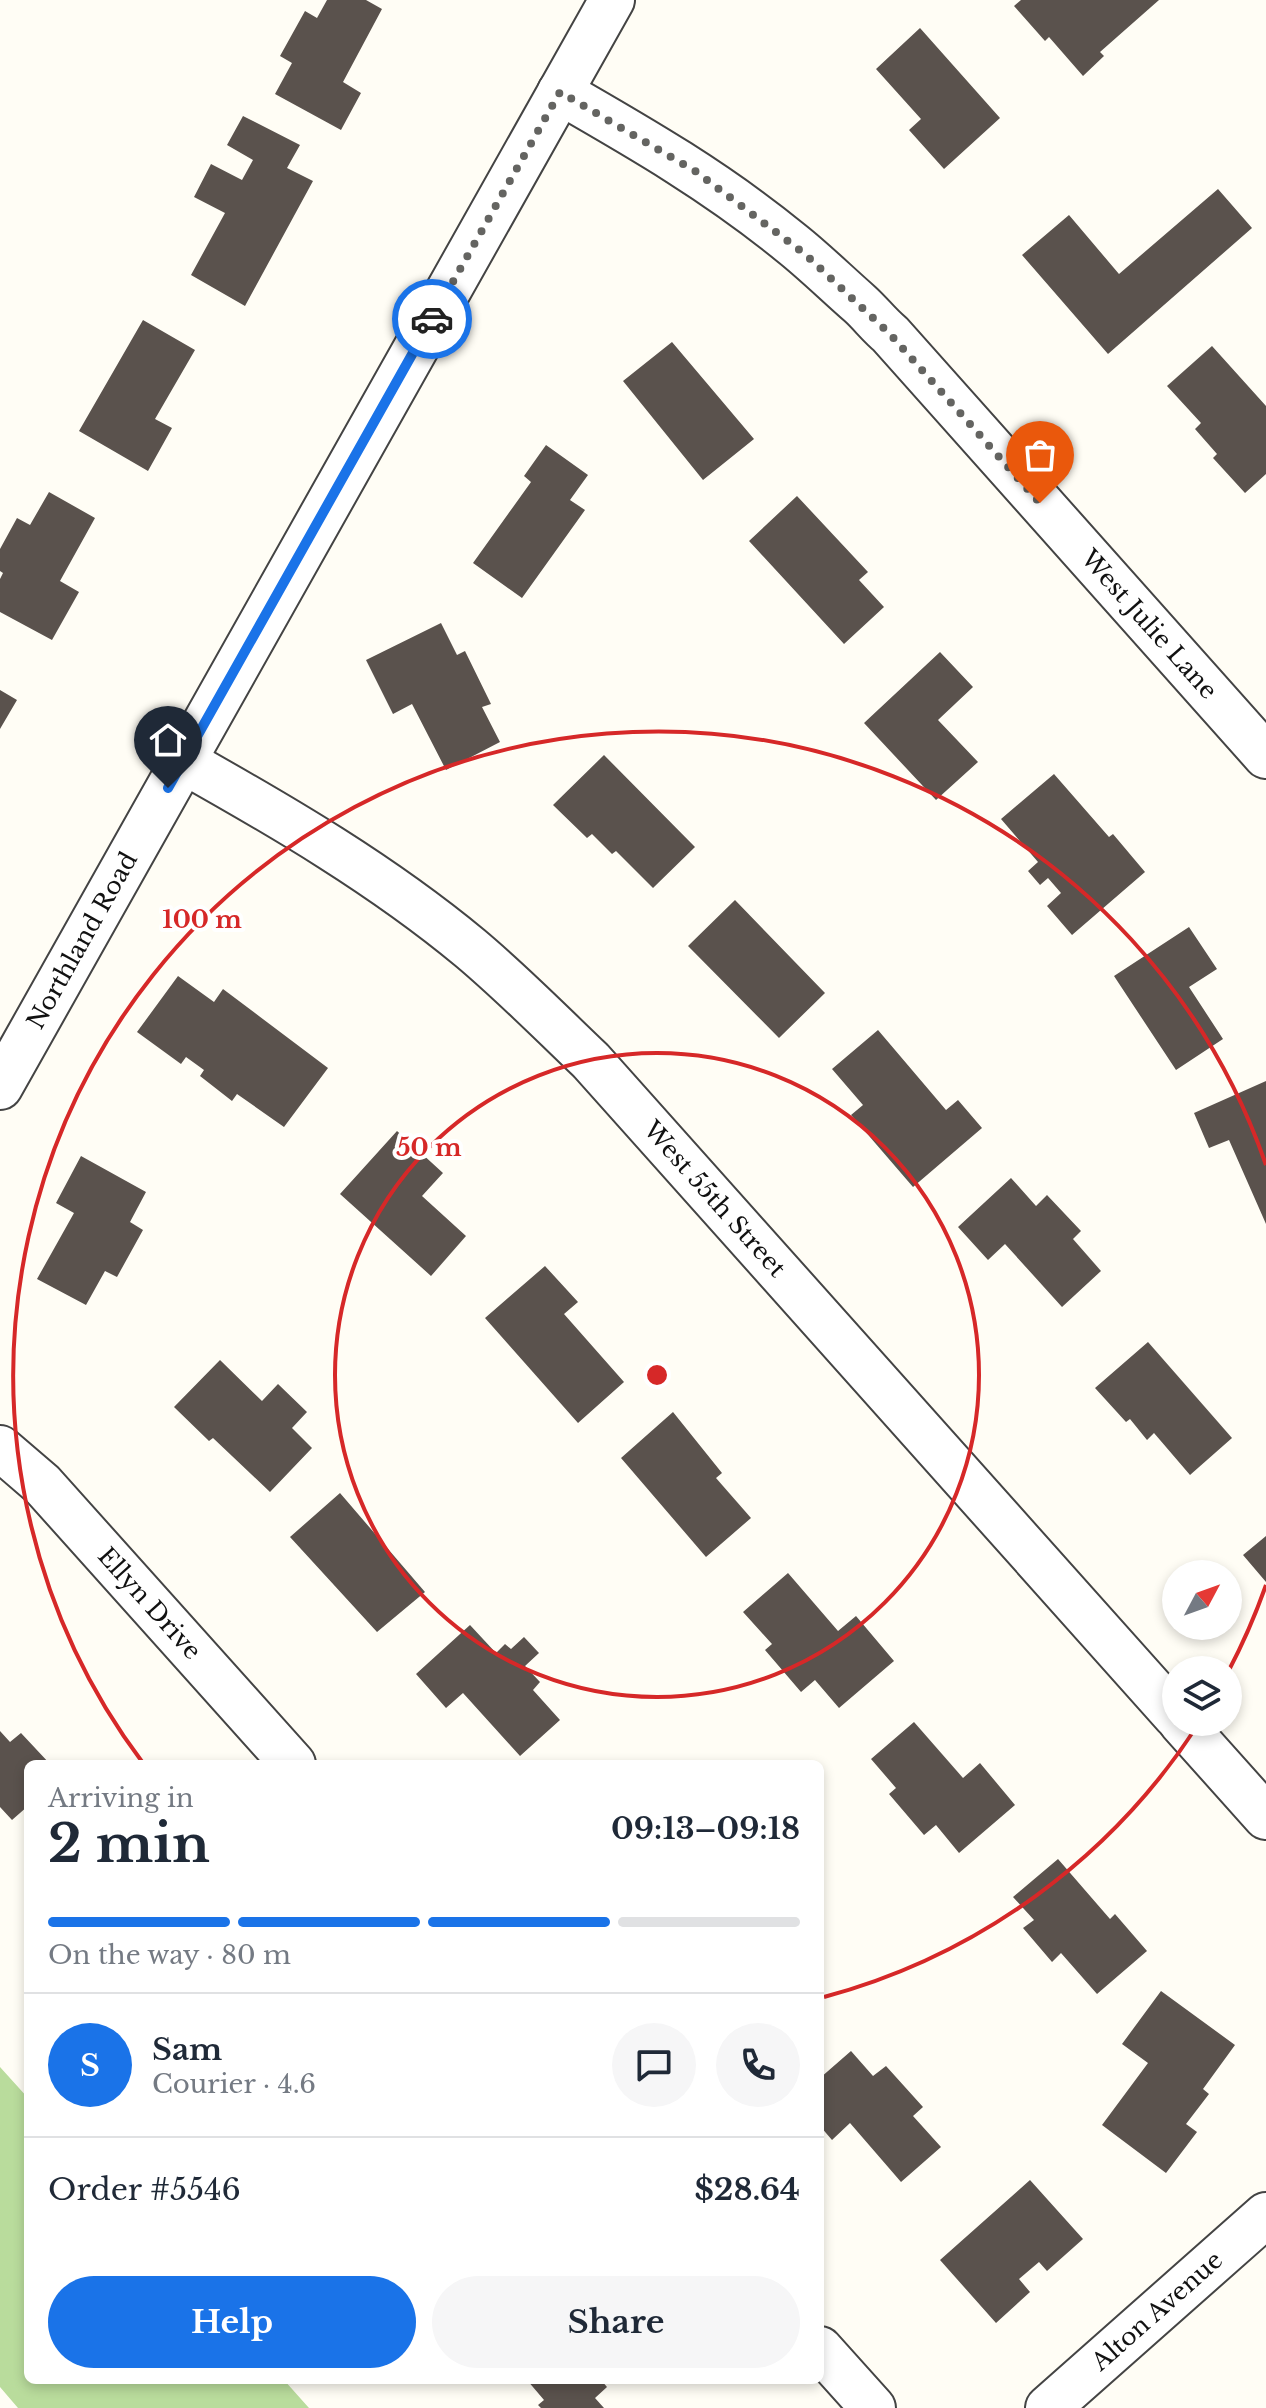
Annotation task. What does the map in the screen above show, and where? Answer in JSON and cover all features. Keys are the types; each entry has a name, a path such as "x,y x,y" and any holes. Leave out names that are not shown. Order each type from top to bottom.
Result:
{"street":[{"name":"Northland Road","path":"0,1087 612,0"},
{"name":"West Julie Lane","path":"560,92 695,171 790,241 863,306 1266,756"},
{"name":"West 55th Street","path":"183,761 264,806 352,861 469,947 538,1008 591,1061 1162,1700"},
{"name":"Ellyn Drive","path":"0,1448 42,1484 289,1760"},
{"path":"1194,1736 1266,1817"},
{"name":"Alton Avenue","path":"1048,2408 1266,2215"},
{"path":"824,2353 873,2408"}],"green space":[{"path":"0,2067 24,2094 24,2384 288,2384 309,2408 18,2408 0,2387"}],"building":[{"path":"327,0 366,0 382,9 343,82 361,93 341,130 275,94 292,63 280,56 305,11 317,18"},
{"path":"1021,0 1159,0 1100,52 1104,56 1083,76 1049,37 1045,41 1014,6"},
{"path":"920,28 1000,118 944,169 909,130 921,119 876,69"},
{"path":"243,116 300,145 287,168 313,181 245,306 191,275 225,213 194,197 211,164 242,180 253,160 227,145"},
{"path":"1218,189 1252,228 1108,354 1022,255 1069,215 1119,274"},
{"path":"143,320 195,350 155,419 172,428 148,471 79,431"},
{"path":"672,342 754,439 703,480 623,381"},
{"path":"1212,346 1266,406 1266,474 1245,493 1213,458 1217,454 1195,429 1201,423 1167,386"},
{"path":"546,445 588,475 570,500 585,510 522,598 473,563 531,482 524,476"},
{"path":"49,492 95,518 60,581 79,592 52,640 0,612 0,579 3,573 0,571 0,549 17,518 30,525"},
{"path":"797,496 868,572 859,580 884,607 844,644 749,541"},
{"path":"441,623 457,655 465,651 491,704 482,707 500,742 446,770 412,704 393,714 366,660"},
{"path":"940,652 973,687 938,720 978,762 936,800 864,723"},
{"path":"0,690 17,700 0,729"},
{"path":"604,755 695,847 653,888 616,851 612,854 592,834 587,838 553,805"},
{"path":"1054,774 1109,837 1113,834 1145,872 1072,935 1047,906 1061,893 1048,878 1040,885 1028,871 1038,862 1001,819"},
{"path":"735,900 825,993 779,1038 688,946"},
{"path":"1189,927 1217,969 1189,987 1223,1039 1176,1070 1114,976"},
{"path":"178,976 214,1002 223,989 328,1068 284,1127 237,1094 232,1101 200,1076 204,1070 186,1057 181,1064 137,1032"},
{"path":"878,1030 946,1110 958,1100 982,1128 913,1187 851,1115 863,1105 832,1069"},
{"path":"1266,1081 1266,1224 1229,1140 1209,1148 1194,1113"},
{"path":"397,1131 443,1173 422,1196 466,1236 431,1276 340,1194"},
{"path":"81,1156 146,1192 130,1222 143,1230 117,1277 105,1271 86,1305 37,1279 74,1213 56,1203"},
{"path":"1011,1178 1036,1206 1047,1195 1081,1231 1073,1239 1101,1271 1062,1307 1005,1244 988,1260 958,1227"},
{"path":"545,1266 578,1302 564,1314 624,1382 578,1423 485,1318"},
{"path":"1148,1342 1232,1438 1190,1475 1154,1433 1147,1440 1130,1419 1126,1422 1095,1388"},
{"path":"220,1360 262,1401 278,1384 307,1412 292,1428 312,1448 270,1492 213,1438 209,1441 174,1407"},
{"path":"673,1412 722,1473 716,1478 751,1518 706,1557 621,1458"},
{"path":"340,1493 425,1592 377,1632 290,1537"},
{"path":"1266,1536 1266,1582 1243,1555"},
{"path":"788,1573 838,1631 856,1616 894,1661 839,1708 815,1680 801,1692 765,1650 772,1644 743,1612"},
{"path":"470,1625 496,1653 505,1644 511,1649 524,1637 539,1653 525,1666 540,1682 533,1690 560,1720 520,1756 463,1693 446,1708 416,1674"},
{"path":"914,1722 963,1778 980,1763 1015,1805 959,1853 936,1825 924,1835 889,1794 896,1788 871,1759"},
{"path":"0,1731 10,1742 21,1733 46,1760 24,1760 24,1810 12,1820 0,1807"},
{"path":"1058,1859 1110,1919 1115,1914 1147,1951 1097,1994 1061,1953 1052,1962 1023,1928 1034,1920 1013,1897"},
{"path":"1161,1991 1235,2045 1203,2089 1209,2094 1186,2124 1197,2132 1166,2173 1102,2125 1148,2063 1122,2044"},
{"path":"851,2051 873,2076 886,2066 923,2107 913,2116 941,2147 901,2182 850,2123 832,2140 824,2131 824,2075"},
{"path":"1030,2180 1083,2239 1047,2271 1039,2262 1019,2279 1030,2292 996,2323 940,2260"},
{"path":"530,2384 604,2384 607,2387 595,2398 604,2408 541,2408 538,2405 544,2400"}],"way so far":[{"path":"432,319 560,92 695,171 790,241 890,334 1040,503"}],"route":[{"path":"168,788 432,319"}]}
